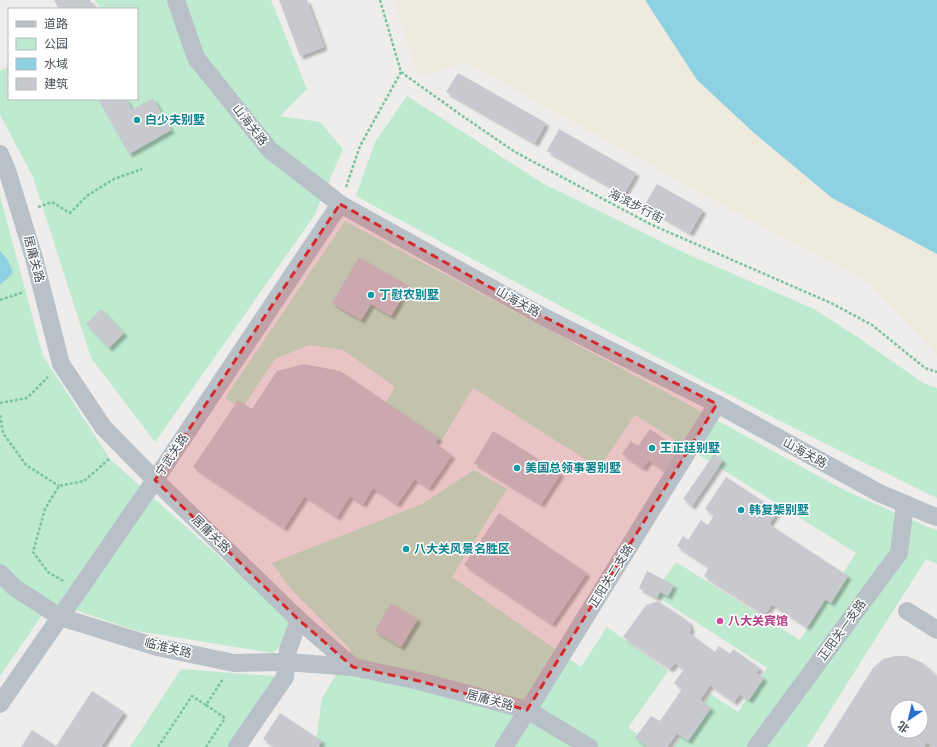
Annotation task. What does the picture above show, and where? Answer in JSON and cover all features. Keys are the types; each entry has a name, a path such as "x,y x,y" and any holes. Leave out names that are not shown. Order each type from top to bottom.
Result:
{"street":[{"name":"山海关路","path":"176,0 196,58 270,150 340,204 544,317 717,404 879,493 931,516 937,517"},
{"name":"居庸关路","path":"0,154 7,170 20,213 61,364 103,427 155,480 299,620 352,667 419,681 527,710 589,747"},
{"name":"宁武关路","path":"0,704 155,480 340,204"},
{"name":"正阳关二支路","path":"504,747 717,404"},
{"name":"正阳关一支路","path":"756,747 898,553 905,504"},
{"name":"临淮关路","path":"0,573 15,588 60,617 157,646 234,663 286,662 352,667"},
{"path":"907,611 937,630"},
{"path":"237,747 285,677 288,650 299,620"}],"path":[{"path":"340,204 360,146 401,72 380,0"},
{"name":"海滨步行街","path":"401,72 460,115 516,152 650,224 831,303 872,325 925,368 937,372"},
{"path":"20,213 52,202 70,213 88,195 114,179 142,168"},
{"path":"0,300 41,287"},
{"path":"0,403 27,398 61,364"},
{"path":"0,415 3,433 26,465 59,486 84,481 123,447"},
{"path":"59,486 45,509 33,552 48,572 79,590"},
{"path":"206,705 234,663"},
{"path":"158,747 192,696 225,718 206,747"}],"highlighted area":[{"path":"340,204 544,317 717,404 527,710 419,681 353,667 299,620 155,480"}],"green space":[{"path":"95,0 271,0 307,89 280,116 320,122 343,149 314,216 155,442 91,358 33,177 0,115 0,71 8,67 8,100 138,100 138,8 100,8"},
{"path":"407,96 544,184 687,254 814,309 859,338 923,383 937,388 937,498 717,389 356,196 375,142"},
{"path":"0,196 43,356 110,459 299,628 273,653 137,631 51,602 0,676"},
{"path":"345,221 660,389 844,490 937,530 937,564 926,559 807,747 674,747 710,694 738,712 767,668 653,594 676,562 800,640 856,553 635,415 599,468 473,388 440,443 383,408 395,387 343,350 309,345 275,359 242,409 225,398"},
{"path":"474,470 507,489 452,577 581,667 607,627 668,671 628,728 658,747 321,747 316,741 322,698 351,650 291,589 272,563 422,504"},
{"path":"181,669 285,677 239,747 130,747"}],"sand":[{"path":"393,0 645,0 697,80 753,132 832,198 937,254 937,356 868,282 732,210 466,62 419,77"}],"water":[{"path":"645,0 937,0 937,254 832,198 753,132 697,80"},
{"path":"0,251 8,260 13,273 0,285"}],"building":[{"path":"54,0 90,0 94,8 58,8"},
{"path":"279,0 307,0 324,47 300,56"},
{"path":"458,73 546,123 535,143 446,92"},
{"name":"白少夫别墅","path":"153,98 171,130 129,154 99,100 127,100 132,110"},
{"path":"559,129 636,173 624,194 547,151"},
{"path":"657,184 703,210 690,233 644,206"},
{"name":"丁慰农别墅","path":"359,257 409,286 391,316 371,304 361,320 332,303"},
{"path":"101,309 124,333 109,348 86,324"},
{"path":"304,364 340,371 439,438 435,443 452,455 429,488 415,479 397,504 373,488 363,504 350,496 337,517 305,496 284,528 193,467 238,400 252,409 277,371"},
{"name":"王正廷别墅","path":"650,429 681,451 666,472 649,460 643,468 622,454 631,441 638,446"},
{"name":"美国总领事署别墅","path":"493,431 561,473 541,504 474,463"},
{"path":"714,454 723,460 692,506 683,499"},
{"path":"726,477 778,511 769,524 848,576 831,603 825,599 807,627 772,604 765,615 704,576 709,567 677,546 683,536 688,540 701,520 708,525 714,515 705,509"},
{"path":"499,513 587,573 552,624 464,565"},
{"path":"647,571 674,585 668,596 660,592 657,598 639,588"},
{"path":"658,601 689,622 691,629 689,633 715,652 719,646 730,654 733,649 760,668 756,673 764,678 749,700 740,694 734,702 710,685 700,700 711,708 688,741 677,733 667,747 648,747 635,738 651,716 660,721 682,689 674,683 684,669 675,663 670,669 623,637 646,605"},
{"path":"391,603 418,619 401,647 375,631"},
{"path":"895,656 907,656 921,662 937,677 937,747 927,742 924,747 823,747 873,668 883,659"},
{"path":"92,691 124,712 101,747 21,747 32,730 56,746"},
{"path":"280,713 322,741 318,747 275,747 263,739"}],"place":[{"name":"白少夫别墅","path":"137,120"},
{"name":"丁慰农别墅","path":"371,295"},
{"name":"王正廷别墅","path":"652,448"},
{"name":"美国总领事署别墅","path":"517,468"},
{"name":"韩复榘别墅","path":"741,510"},
{"name":"八大关风景名胜区","path":"406,549"},
{"name":"八大关宾馆","path":"720,621"}]}
